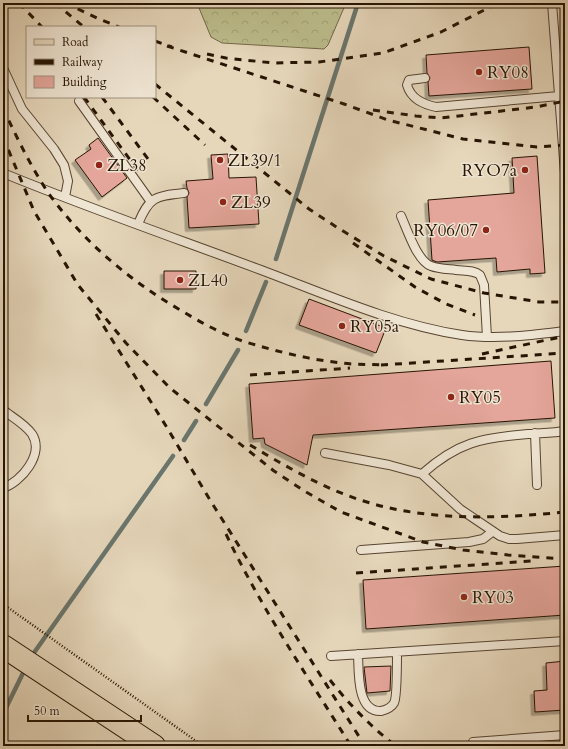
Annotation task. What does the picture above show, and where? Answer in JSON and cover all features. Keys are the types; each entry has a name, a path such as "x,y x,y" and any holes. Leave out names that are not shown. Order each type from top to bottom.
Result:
{"main road":[{"path":"4,647 154,746"}],"lane":[{"path":"552,3 559,96 562,116 565,173"},
{"path":"3,68 22,109 64,165 68,181 65,197"},
{"path":"425,78 409,80 406,85 412,95 420,102 436,107 559,96"},
{"path":"79,101 151,202"},
{"path":"3,173 349,303 408,323 464,335 486,337 565,331"},
{"path":"138,224 146,208 151,202 163,196 184,193"},
{"path":"401,216 417,252 426,263 431,266 473,271 480,276 484,285 486,337"},
{"path":"3,410 31,433 34,438 35,451 34,457 21,477 15,483 3,488"},
{"path":"422,474 446,454 472,443 498,437 565,430"},
{"path":"534,434 537,485"},
{"path":"325,453 389,465 422,474 460,509 500,536 509,539 565,535"},
{"path":"361,550 469,542 483,539 492,532"},
{"path":"331,656 565,641"},
{"path":"358,654 362,697 369,706 379,711 391,706 396,699 397,652"},
{"path":"473,742 565,735"}],"path":[{"path":"3,604 203,746"}],"green space":[{"path":"197,3 346,3 328,45 324,49 222,43 211,37"}],"building":[{"name":"RY08","path":"529,47 532,89 429,96 428,82 430,78 427,73 426,55"},
{"name":"ZL38","path":"98,138 127,178 102,197 75,160 91,149 89,145"},
{"name":"ZL39","path":"228,154 229,178 256,177 259,224 189,228 187,197 189,193 186,181 213,179 211,155"},
{"name":"RY06/07","path":"537,156 545,273 530,274 530,269 497,272 496,258 437,262 432,260 428,200 514,193 512,158"},
{"name":"ZL40","path":"164,271 196,271 196,289 164,289"},
{"name":"RY05a","path":"309,299 386,328 376,353 299,325"},
{"name":"RY05","path":"551,361 555,418 313,435 307,465 265,444 264,438 253,439 249,384"},
{"name":"RY03","path":"565,566 565,615 366,629 363,580"},
{"path":"565,661 565,710 535,712 534,691 547,690 546,663"},
{"path":"391,666 390,691 367,693 364,667"}],"waterway":[{"path":"276,259 358,3"},
{"path":"246,331 266,282"},
{"path":"206,404 238,350"},
{"path":"184,440 196,421"},
{"path":"31,657 173,456"},
{"path":"3,714 25,669"}],"railway":[{"path":"19,3 41,26"},
{"path":"55,3 83,26"},
{"path":"65,3 117,26"},
{"path":"207,54 226,58 273,63 319,62 383,53 441,32 498,3"},
{"path":"156,41 172,47"},
{"path":"167,46 344,104 388,120 463,139 537,147 565,145"},
{"path":"156,85 309,209 384,256 431,279 484,293 539,302 565,302"},
{"path":"85,98 139,172"},
{"path":"103,98 151,163"},
{"path":"154,98 205,145"},
{"path":"373,110 441,118 536,107 565,101"},
{"path":"3,108 35,171 47,191 61,209 91,243 144,287 208,326 246,342 320,360 348,364 387,365"},
{"path":"3,137 34,211 78,285 126,343 170,388 274,471 306,492 341,512 423,542 463,550 565,559"},
{"path":"353,243 415,287 446,304 475,315"},
{"path":"96,314 210,500 365,746"},
{"path":"482,354 565,336"},
{"path":"381,365 565,353"},
{"path":"250,375 350,368"},
{"path":"250,445 298,473 336,491 375,504 402,510 429,514 484,517 565,512"},
{"path":"226,534 254,589 351,746"},
{"path":"356,573 532,561"},
{"path":"330,680 361,715 396,746"}],"place":[{"name":"RY08","path":"479,72"},
{"name":"ZL39/1","path":"220,160"},
{"name":"ZL38","path":"99,165"},
{"name":"RYO7a","path":"525,170"},
{"name":"ZL39","path":"223,202"},
{"name":"RY06/07","path":"486,230"},
{"name":"ZL40","path":"180,280"},
{"name":"RY05a","path":"342,326"},
{"name":"RY05","path":"451,397"},
{"name":"RY03","path":"464,597"}]}
